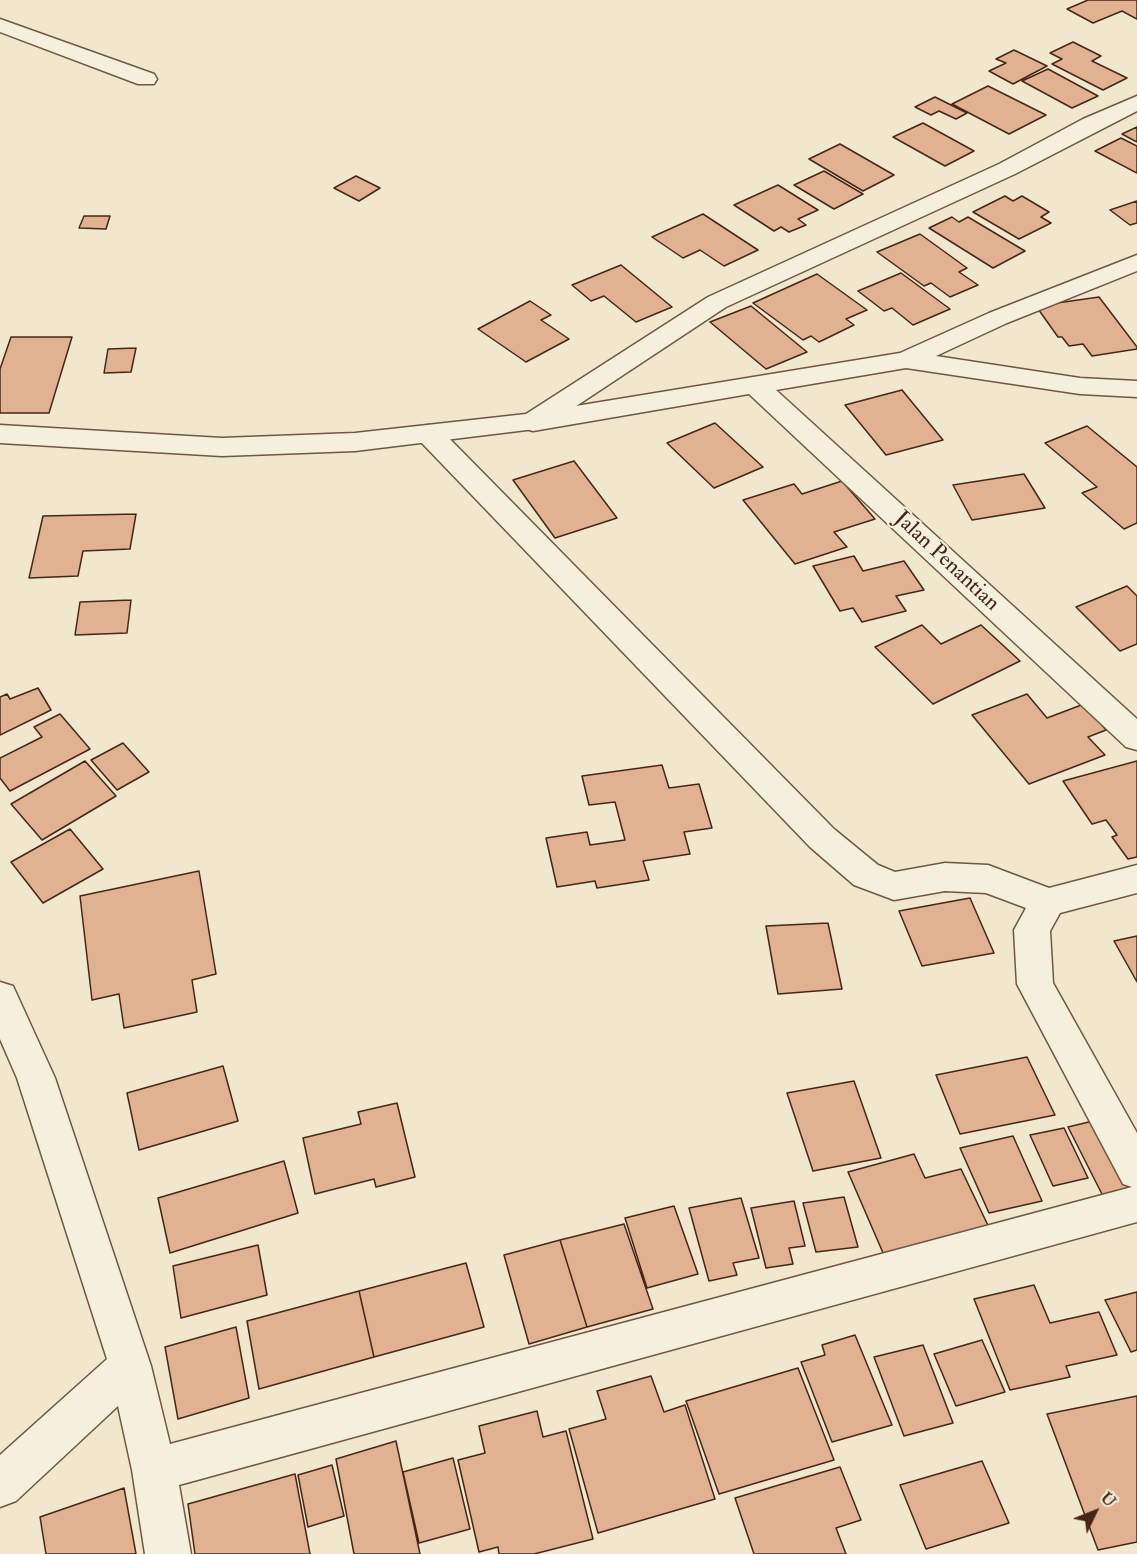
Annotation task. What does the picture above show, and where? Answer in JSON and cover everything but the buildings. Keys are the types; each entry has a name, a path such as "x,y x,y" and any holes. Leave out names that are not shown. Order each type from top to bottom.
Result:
{"street":[{"path":"0,25 146,79"},
{"path":"534,422 717,302 1007,169 1091,124 1134,107"},
{"path":"0,434 222,447 355,442 534,422 906,360 998,318 1137,262"},
{"path":"906,360 1080,386 1137,389"},
{"name":"Jalan Penantian","path":"755,385 1137,738"},
{"path":"429,434 822,838 866,875 894,886 945,877 988,879 1048,902 1137,879"},
{"path":"1048,902 1032,930 1035,984 1137,1171"},
{"path":"0,997 36,1077 130,1365 154,1470 168,1554"},
{"path":"154,1470 1137,1204"},
{"path":"0,1485 130,1365"}]}
